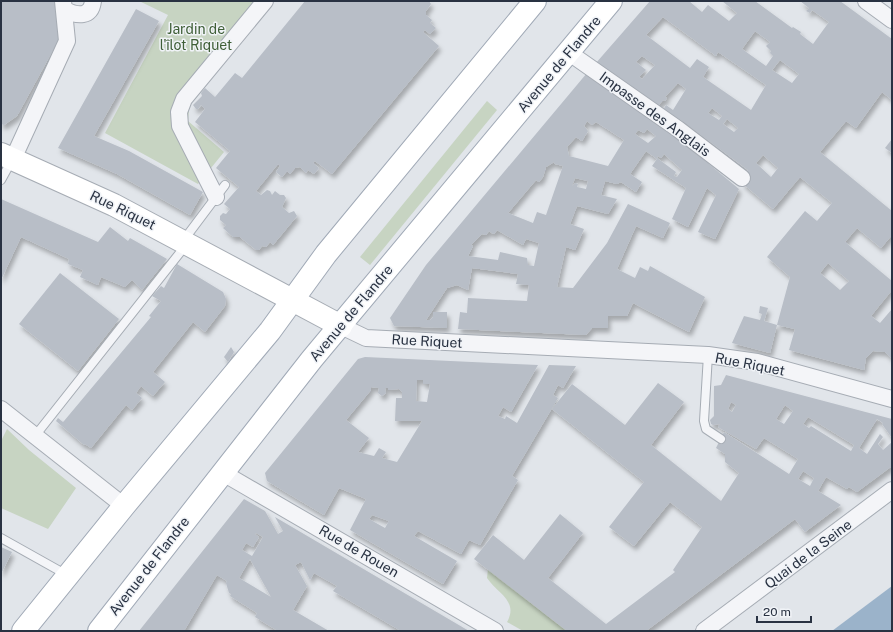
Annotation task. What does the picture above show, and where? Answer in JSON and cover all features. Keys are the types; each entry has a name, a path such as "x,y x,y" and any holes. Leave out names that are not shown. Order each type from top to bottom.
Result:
{"main road":[{"path":"24,631 124,506 270,331 292,299 331,248 535,1"},
{"name":"Avenue de Flandre","path":"98,631 312,359 612,1"},
{"name":"Rue Riquet","path":"7,156 114,205 186,242 341,326"}],"street":[{"path":"64,6 74,15 83,15 90,10 93,1"},
{"path":"220,191 180,126 179,112 184,99 265,1"},
{"path":"866,1 892,20"},
{"path":"7,156 67,41 64,6"},
{"name":"Impasse des Anglais","path":"568,52 678,129 742,178"},
{"name":"Rue Riquet","path":"341,326 366,338 708,355 757,362 892,399"},
{"path":"1,409 124,506"},
{"name":"Rue de Rouen","path":"223,473 495,631"},
{"name":"Quai de la Seine","path":"704,631 892,490"}],"lane":[{"path":"1,180 7,156"},
{"path":"35,436 186,242 220,191"},
{"path":"708,355 704,421 706,429 721,439"},
{"path":"1,538 68,576"}],"green space":[{"name":"Jardin de l'îlot Riquet","path":"139,1 272,1 190,101 188,121 224,152 198,184 105,133 168,15"},
{"path":"487,101 497,110 370,265 360,257"},
{"path":"7,429 29,450 76,488 48,529 1,508 1,441"},
{"path":"488,569 567,631 523,631 507,622 510,615 509,603 487,578"}],"water":[{"path":"892,586 892,631 832,631"}],"building":[{"path":"1,1 55,1 60,30 58,41 17,116 4,125 1,124"},
{"path":"305,1 429,1 431,4 426,11 426,15 432,20 430,23 436,28 430,34 425,30 423,32 439,46 332,174 315,161 313,163 319,168 314,174 308,170 306,173 300,167 295,168 290,174 287,171 282,177 276,172 280,166 278,164 256,191 261,195 267,190 270,191 272,195 275,191 280,195 284,195 286,198 282,207 289,213 294,211 297,216 273,245 270,242 266,247 262,246 259,250 256,250 240,237 233,237 223,228 226,225 220,220 220,216 223,213 226,214 230,209 224,204 239,187 216,168 230,151 195,122 205,109 201,105 198,109 196,109 193,105 202,96 201,93 205,88 215,97 235,73 242,78"},
{"path":"650,1 689,1 702,12 708,5 729,21 737,13 722,1 755,1 792,28 793,27 801,32 800,34 813,44 829,22 812,10 810,13 806,11 809,8 800,1 840,1 892,39 892,100 882,92 856,128 846,121 820,152 892,211 892,235 881,248 857,228 845,242 892,281 892,290 871,316 880,323 892,309 892,359 885,352 873,351 866,358 864,370 789,350 795,329 777,325 790,277 767,257 805,211 817,221 832,203 800,177 773,209 742,183 748,170 681,120 663,110 666,105 673,110 686,89 678,83 665,97 667,98 665,101 663,100 658,106 596,63","holes":["663,17 716,56 718,52 766,85 751,110 703,77 709,67 697,59 690,68 646,35","755,31 770,42 766,46 771,51 770,53 773,56 766,66 742,49","642,56 655,65 642,79 639,77 646,70 636,62","780,60 799,74 792,83 772,70","712,108 722,116 719,120 708,113","727,119 738,128 734,132 723,124","763,155 778,168 771,177 756,163","828,263 849,281 840,290 820,273"]},
{"path":"136,9 159,21 94,136 129,151 203,192 190,215 117,174 58,148"},
{"path":"587,73 645,111 739,189 715,239 698,232 716,195 707,188 688,227 672,219 686,188 652,166 657,159 646,151 630,174 642,182 636,192 621,182 617,184 605,181 601,195 617,199 608,214 577,206 570,224 584,229 575,250 566,247 557,287 573,288 607,243 628,204 670,223 663,238 636,226 617,269 635,278 640,267 648,271 650,266 705,297 689,332 633,303 627,316 608,316 608,328 592,328 586,335 458,329 460,312 467,313 468,298 527,301 529,285 516,284 518,274 472,268 468,290 457,285 447,288 426,320 430,320 433,317 433,312 447,312 447,328 394,326 390,318 426,265","holes":["587,121 592,125 596,122 624,140 608,166 569,156 567,147 576,137 582,141 588,131 584,126","647,129 656,136 648,143 635,134 638,130 644,133","664,154 682,170 677,177 674,176 676,172 657,158 658,156 661,158","554,162 555,164 563,166 546,215 537,212 533,223 508,213 536,180 539,182 543,177 546,167","575,178 588,181 586,189 577,187 578,184 575,183 572,186","497,230 523,245 526,239 539,243 534,266 528,265 527,258 500,252 498,260 468,256 473,246 471,245 482,234 486,235 489,231 493,234"]},
{"path":"892,139 892,153 885,148"},
{"path":"1,199 98,242 110,227 128,241 130,238 167,259 142,290 132,280 125,287 101,277 98,285 80,277 83,270 68,264 69,259 21,237 1,280"},
{"path":"177,264 223,292 226,299 225,306 205,332 193,322 153,372 165,382 153,396 141,386 136,393 142,398 132,410 126,405 91,448 85,444 84,445 56,421 58,418 63,422 64,421 151,317 149,316 161,301 152,296 161,286 164,288"},
{"path":"60,273 119,319 78,371 19,324"},
{"path":"760,306 768,308 764,321 777,325 770,353 732,343 744,316 760,320 762,314 759,313"},
{"path":"231,347 234,352 228,362 224,357"},
{"path":"365,357 538,365 511,412 503,407 498,416 505,419 506,416 517,423 549,365 576,366 563,388 558,385 553,395 558,398 512,476 518,480 480,545 469,540 461,554 418,531 414,536 457,561 443,584 350,530 366,499 339,488 324,515 267,481 265,473 358,359","holes":["417,380 423,380 423,384 430,384 427,402 416,401","371,387 379,388 378,393 382,396 386,393 385,388 388,388 388,390 399,389 402,392 402,398 396,398 395,421 422,421 397,462 382,458 386,452 379,448 374,456 358,452 369,438 346,420 371,390","372,515 389,521 385,528 369,519"]},
{"path":"726,375 892,419 892,438 882,424 883,423 877,419 859,448 867,454 880,434 883,437 878,444 883,450 892,442 892,466 857,492 849,487 847,489 826,477 818,491 841,505 805,532 795,519 646,631 567,631 474,559 493,535 524,560 560,514 583,533 548,578 606,624 675,572 673,570 702,527 670,502 634,546 609,527 644,482 552,409 572,384 625,425 658,383 684,402 651,445 721,501 739,473 725,462 725,454 716,448 724,432 789,474 798,459 764,438 756,449 718,427 720,424 711,424 710,420 714,416 714,386 721,385","holes":["731,402 736,405 732,412 728,409","785,405 793,411 784,424 776,419","808,417 854,445 851,451 811,426 809,428 803,424","803,471 814,478 810,486 798,479"]},
{"path":"244,499 265,511 278,534 283,531 275,517 469,631 401,631 333,591 337,586 314,573 310,580 301,562 295,565 307,586 293,610 329,631 278,631 255,617 257,613 230,596 231,594 229,593 226,583 227,581 217,575 184,631 139,631","holes":["256,533 263,537 252,556 242,550 246,543 253,547 259,537 255,534","250,559 271,597 239,578"]},
{"path":"1,547 12,552 1,574"}]}
